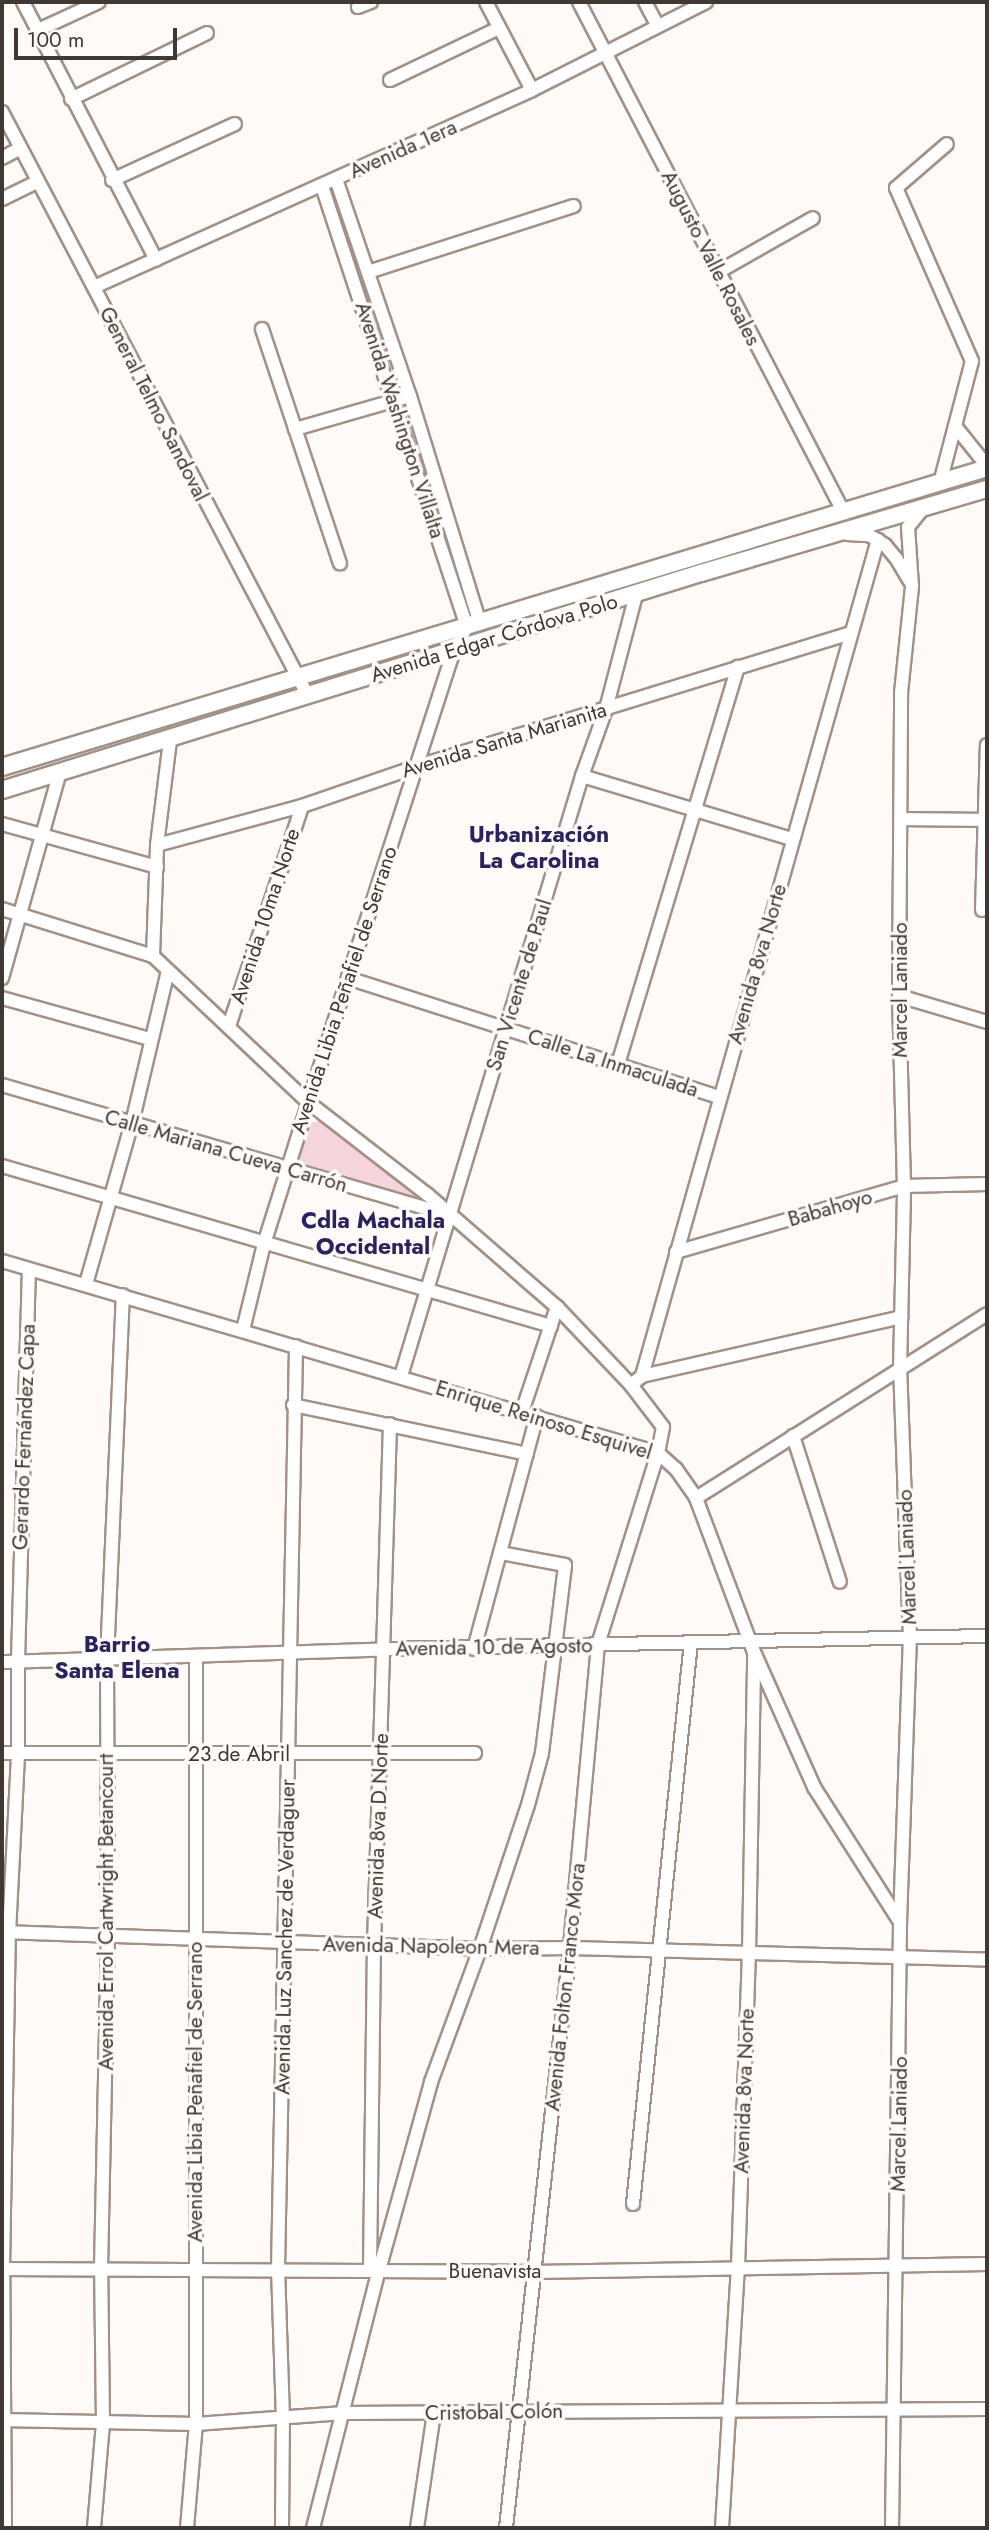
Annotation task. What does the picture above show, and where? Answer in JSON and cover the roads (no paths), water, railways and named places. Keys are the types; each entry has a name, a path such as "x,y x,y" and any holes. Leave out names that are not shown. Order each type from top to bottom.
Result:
{"main road":[{"name":"Avenida Edgar Córdova Polo","path":"2,767 577,591 844,513 987,467"},
{"name":"Avenida Edgar Córdova Polo","path":"2,790 170,740 216,722 987,489"}],"street":[{"path":"23,2 112,180 156,260"},
{"path":"36,31 99,2"},
{"path":"358,7 371,2"},
{"path":"486,2 532,90"},
{"name":"Augusto Valle Rosales","path":"579,2 844,513"},
{"path":"645,2 658,26"},
{"name":"Avenida 1era","path":"94,287 532,90 706,2"},
{"path":"390,80 499,28"},
{"path":"71,99 207,33"},
{"name":"General Telmo Sandoval","path":"2,112 157,413 308,696"},
{"path":"112,180 235,124"},
{"path":"940,483 972,361 896,188 947,144"},
{"path":"2,158 21,148"},
{"name":"Avenida Washington Villalta","path":"336,179 410,396 474,624"},
{"path":"2,199 37,182"},
{"name":"Avenida Washington Villalta","path":"322,185 474,624"},
{"path":"368,272 574,206"},
{"path":"718,272 813,218"},
{"path":"262,329 340,563"},
{"path":"295,429 410,396"},
{"path":"955,426 987,467"},
{"name":"Marcel Laniado","path":"892,2528 900,1922 910,1638 900,1369 904,1186 899,996 901,693 912,586 908,527 924,507"},
{"path":"837,534 861,534 878,540 896,558 912,586"},
{"name":"Avenida 8va Norte","path":"642,1376 878,540"},
{"name":"San Vicente de Paul","path":"401,1376 425,1289 606,709 636,595"},
{"path":"453,652 474,624"},
{"name":"Avenida Santa Marianita","path":"158,845 302,806 415,767 851,633"},
{"name":"Avenida Libia Peñafiel de Serrano","path":"243,1330 264,1244 453,652"},
{"path":"618,1064 738,667"},
{"path":"2,909 153,956 158,845 170,740"},
{"path":"982,909 987,745"},
{"path":"2,978 40,834 60,771"},
{"path":"583,776 792,839"},
{"name":"Avenida 10ma Norte","path":"229,1026 302,806"},
{"path":"901,819 986,820"},
{"path":"2,824 157,867"},
{"name":"Avenida Folton Franco Mora","path":"153,956 309,1102 450,1215 557,1307 631,1385 661,1422 658,1453 598,1645 570,1948 506,2528"},
{"path":"86,1284 109,1195 132,1123 150,1039 169,971"},
{"name":"Calle La Inmaculada","path":"348,978 719,1097"},
{"path":"899,996 987,1022"},
{"path":"2,998 150,1039"},
{"name":"Calle Mariana Cueva Carrón","path":"2,1085 450,1215"},
{"path":"2,1166 551,1326"},
{"name":"Babahoyo","path":"676,1252 904,1186 987,1184"},
{"name":"Enrique Reinoso Esquivel","path":"2,1261 658,1453 676,1469 696,1498 752,1646 814,1787 900,1922"},
{"name":"Gerardo Fernández Capa","path":"5,2528 5,1933 18,1753 29,1270"},
{"name":"Avenida Errol Cartwright Betancourt","path":"94,2528 103,2422 101,2269 108,1938 107,1658 123,1295"},
{"path":"522,1412 557,1307"},
{"path":"696,1498 987,1314"},
{"path":"631,1385 642,1376 901,1317"},
{"name":"Avenida Luz Sanchez de Verdaguer","path":"282,2528 284,2419 278,2269 296,1346"},
{"path":"293,1405 527,1454"},
{"path":"474,1649 537,1416"},
{"name":"Avenida 8va D Norte","path":"374,2270 374,1945 390,1424"},
{"path":"793,1436 840,1582"},
{"path":"313,2528 344,2413 374,2270 431,2082 480,1949 528,1805 542,1753 565,1565 500,1553"},
{"name":"Avenida 10 de Agosto","path":"2,1662 691,1642 752,1646 987,1636"},
{"path":"633,2204 691,1642"},
{"name":"Avenida 8va Norte","path":"722,2528 738,2267 749,1953 752,1646"},
{"name":"Avenida Libia Peñafiel de Serrano","path":"187,2528 196,2424 196,1656"},
{"name":"23 de Abril","path":"2,1753 475,1753"},
{"name":"Avenida Napoleon Mera","path":"5,1933 480,1949 570,1948 987,1960"},
{"name":"Buenavista","path":"3,2269 534,2272 987,2264"},
{"name":"Cristobal Colón","path":"4,2420 196,2424 344,2413 987,2409"},
{"path":"417,2528 434,2413"}],"district":[{"name":"Urbanización La Carolina","path":"539,847"},
{"name":"Cdla Machala Occidental","path":"373,1233"},
{"name":"Barrio Santa Elena","path":"117,1657"}]}
